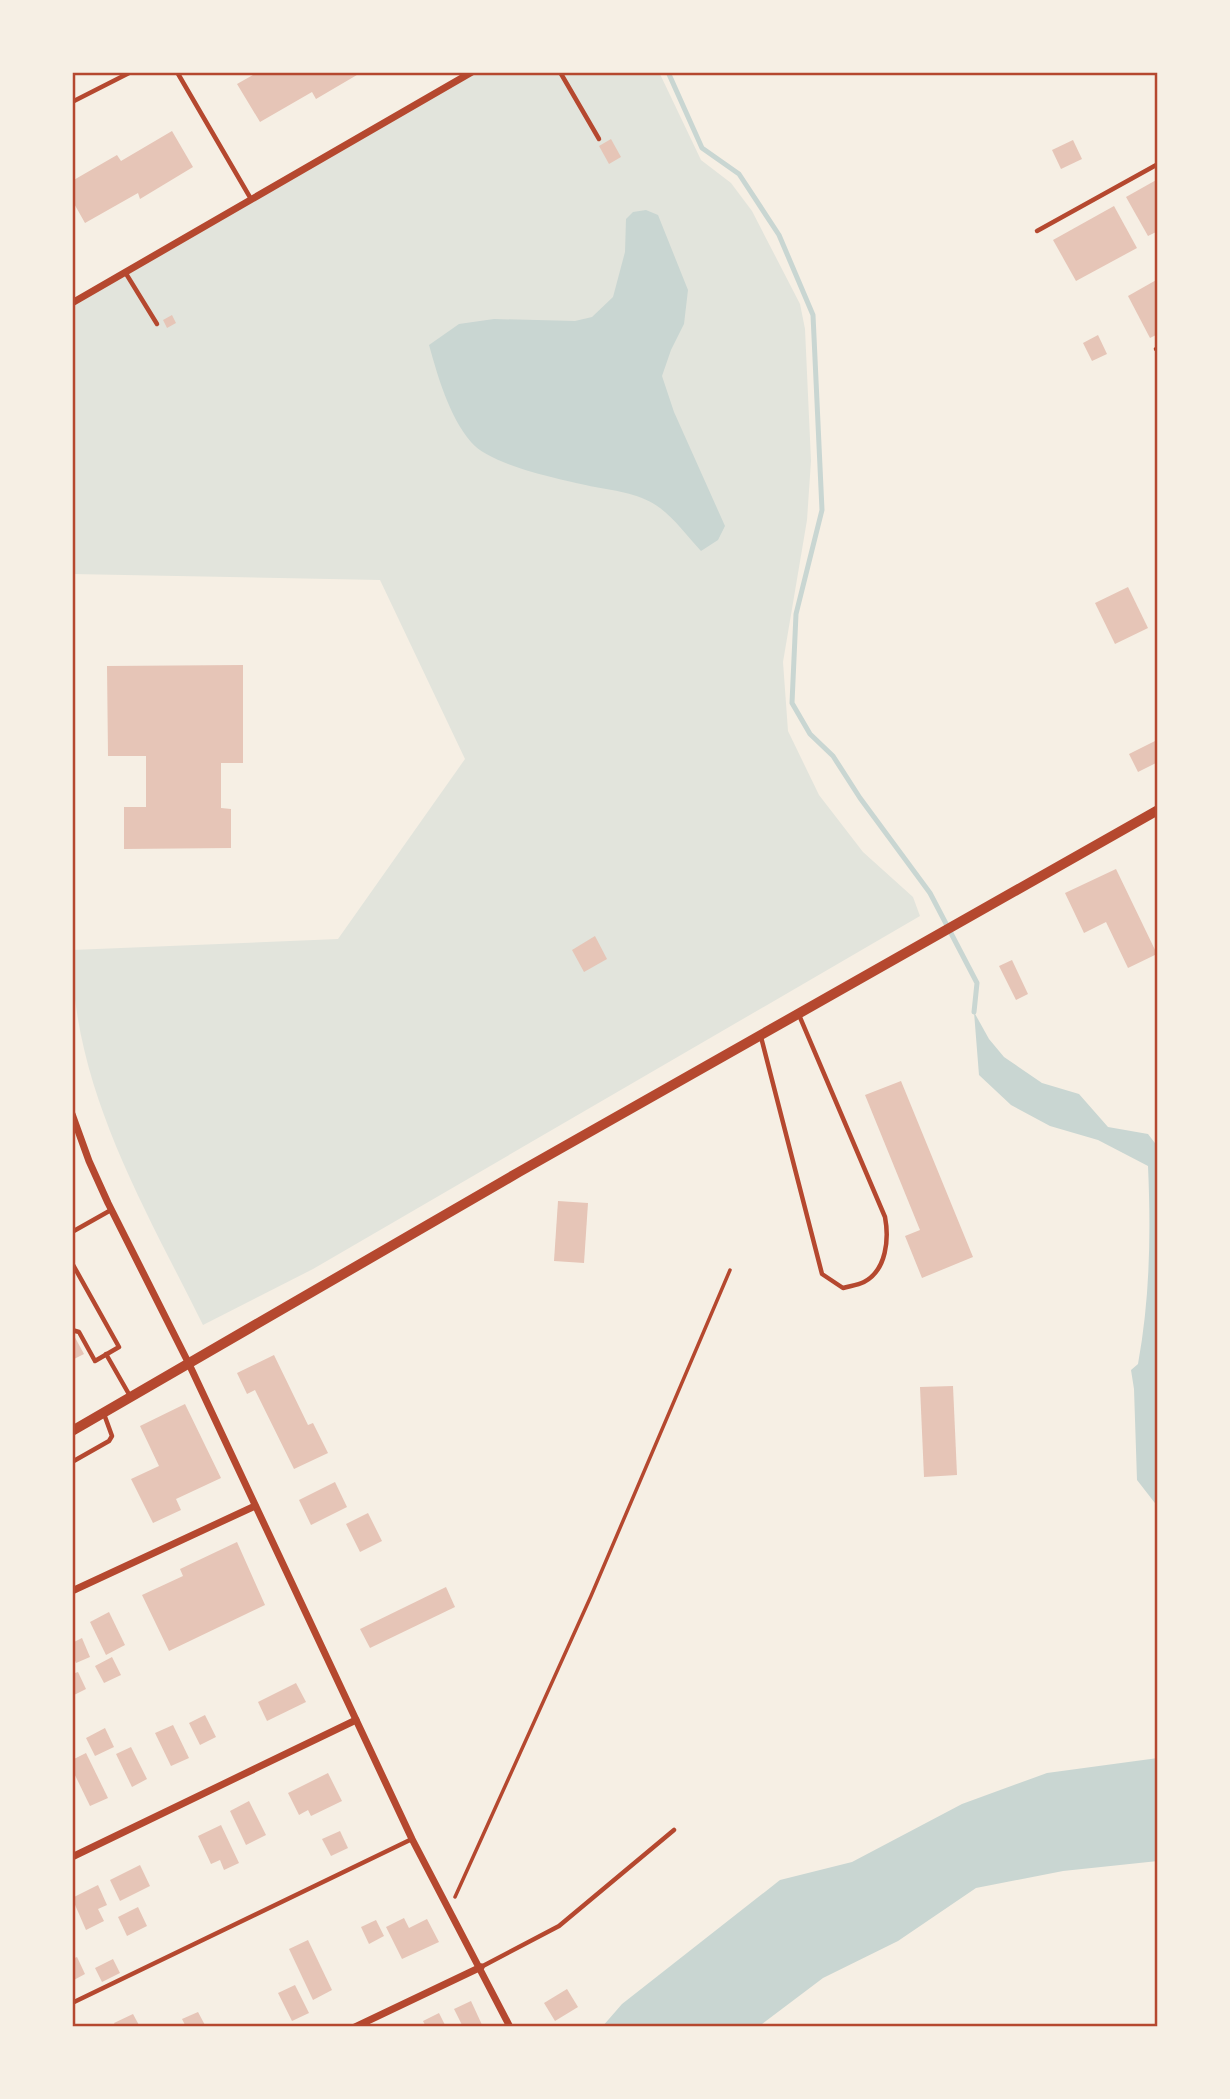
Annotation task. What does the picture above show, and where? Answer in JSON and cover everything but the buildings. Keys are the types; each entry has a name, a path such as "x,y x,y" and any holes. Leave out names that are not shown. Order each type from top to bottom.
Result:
{"street":[{"path":"72,303 472,72"},
{"path":"72,1432 519,1172 1158,810"},
{"path":"72,1114 89,1161 111,1209 189,1364 412,1839 510,2026"},
{"path":"72,1591 256,1506"},
{"path":"72,1857 356,1720"},
{"path":"355,2027 481,1967"}],"lane":[{"path":"72,102 131,72"},
{"path":"177,72 251,199"},
{"path":"560,72 599,139"},
{"path":"1037,231 1158,164"},
{"path":"125,272 157,324"},
{"path":"761,1036 821,1273 843,1288 866,1282 877,1269 884,1254 888,1237 885,1217 799,1015"},
{"path":"72,1232 111,1209"},
{"path":"72,1263 119,1347 95,1361 79,1332 72,1330"},
{"path":"106,1354 131,1397"},
{"path":"72,1462 113,1436 103,1413"},
{"path":"481,1967 559,1926 674,1830"},
{"path":"72,2003 412,1839"}],"path":[{"path":"450,1909 591,1597 730,1270"}],"shaded area":[{"path":"472,72 659,72 701,160 731,183 752,211 800,304 805,329 811,461 807,520 783,662 788,731 819,795 863,852 913,897 920,916 313,1269 203,1325 136,1190 98,1097 84,1050 75,1001 72,950 338,939 465,759 380,580 72,574 72,303"},
{"path":"646,210 658,215 688,290 684,324 662,376 674,412 725,526 718,540 701,551 671,517 645,499 529,471 481,451 463,432 450,408 429,345 459,324 494,319 575,321 592,317 613,297 625,252 626,219 633,212"},
{"path":"974,1012 989,1039 1004,1057 1042,1083 1079,1094 1108,1127 1148,1134 1158,1147 1158,1507 1137,1480 1131,1370 1138,1364 1147,1290 1148,1166 1098,1140 1050,1126 1011,1105 979,1075"},
{"path":"1158,1758 1158,1861 1063,1871 976,1888 898,1941 823,1978 758,2027 602,2027 622,2004 780,1880 852,1862 962,1804 1047,1773"}],"waterway":[{"path":"668,72 702,148 739,174 779,235 813,315 822,510 796,614 792,703 810,734 833,756 860,798 930,893 977,983 974,1012"}]}
